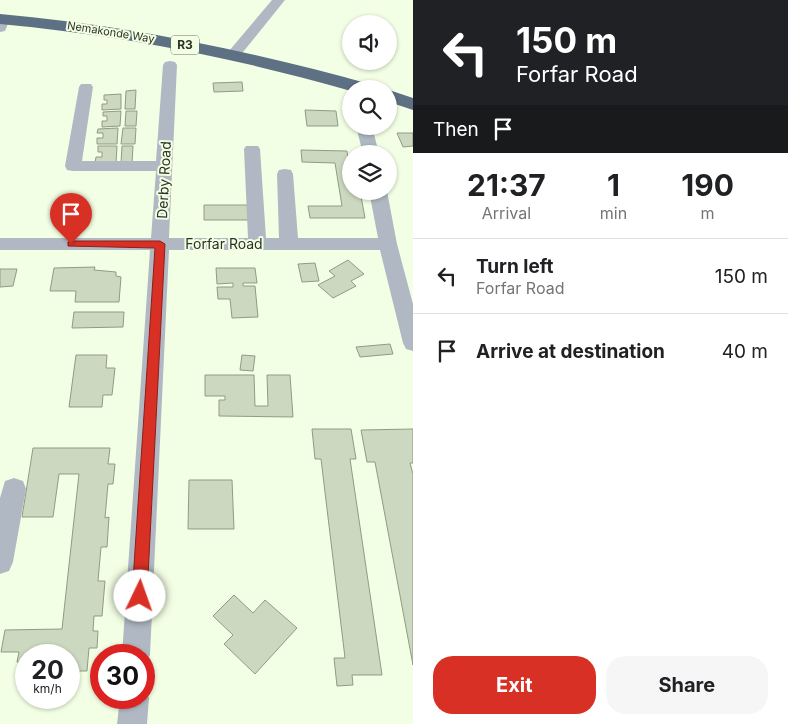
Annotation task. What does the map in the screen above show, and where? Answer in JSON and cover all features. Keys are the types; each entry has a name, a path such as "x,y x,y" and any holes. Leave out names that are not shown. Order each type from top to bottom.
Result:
{"highway":[{"name":"Nemakonde Way","path":"1,22 98,29 234,54 342,83"},
{"path":"397,99 413,104"}],"street":[{"path":"234,54 279,0"},
{"name":"Derby Road","path":"137,644 170,65"},
{"path":"86,87 73,166 165,166"},
{"path":"252,149 257,244"},
{"path":"285,174 289,244"},
{"path":"380,200 388,244 413,343"},
{"name":"Forfar Road","path":"0,244 388,244"},
{"path":"0,562 14,489"},
{"path":"132,724 133,709"}],"building":[{"path":"242,82 243,91 214,92 213,83"},
{"path":"136,90 135,109 125,109 126,91"},
{"path":"121,94 121,109 102,110 102,104 107,104 107,100 104,100 104,95"},
{"path":"305,110 336,111 338,126 307,126"},
{"path":"121,111 120,126 102,127 102,121 107,121 107,116 103,116 103,112"},
{"path":"126,111 137,111 136,126 125,126"},
{"path":"118,128 117,144 97,144 97,138 103,138 103,133 97,133 98,129"},
{"path":"123,128 136,128 135,144 121,144"},
{"path":"397,133 413,133 413,146 403,147"},
{"path":"98,146 117,146 116,163 95,163 96,157 102,157 102,152 98,152"},
{"path":"122,146 133,146 132,163 121,163"},
{"path":"301,150 342,151 342,200 362,200 365,218 310,218 308,206 342,206 335,163 302,162"},
{"path":"204,205 249,205 250,220 204,220"},
{"path":"348,260 364,274 351,281 356,286 333,298 318,285 335,276 329,271"},
{"path":"315,263 319,281 302,282 298,264"},
{"path":"95,267 94,270 116,272 116,276 121,277 119,302 75,302 76,291 50,291 54,268"},
{"path":"216,268 255,268 257,283 243,283 243,286 255,286 258,317 232,318 230,299 218,299 217,287 233,287 233,283 217,284"},
{"path":"0,269 17,269 13,286 0,287"},
{"path":"74,312 124,312 123,327 72,328"},
{"path":"390,344 393,354 360,357 356,347"},
{"path":"76,355 107,355 106,368 115,368 112,395 103,395 102,407 69,407"},
{"path":"242,355 255,356 253,371 240,370"},
{"path":"205,375 254,375 255,406 268,406 267,375 290,375 293,417 219,416 219,400 225,400 225,396 205,396"},
{"path":"312,429 351,429 356,459 350,459 382,675 352,675 353,685 337,686 334,658 345,658 321,459 315,459"},
{"path":"413,429 413,463 410,463 413,474 413,665 375,462 367,462 361,430"},
{"path":"33,448 110,448 108,464 115,464 113,484 108,484 105,518 109,517 107,547 101,547 98,581 105,581 102,616 94,616 93,631 98,631 97,644 90,644 87,671 80,671 80,644 15,644 15,652 1,652 5,630 62,629 79,474 59,474 53,517 22,517"},
{"path":"189,480 232,480 234,529 188,529"},
{"path":"234,595 253,613 265,600 297,628 255,674 224,644 233,635 213,616"}],"route":[{"path":"71,244 160,244 140,596"}]}
